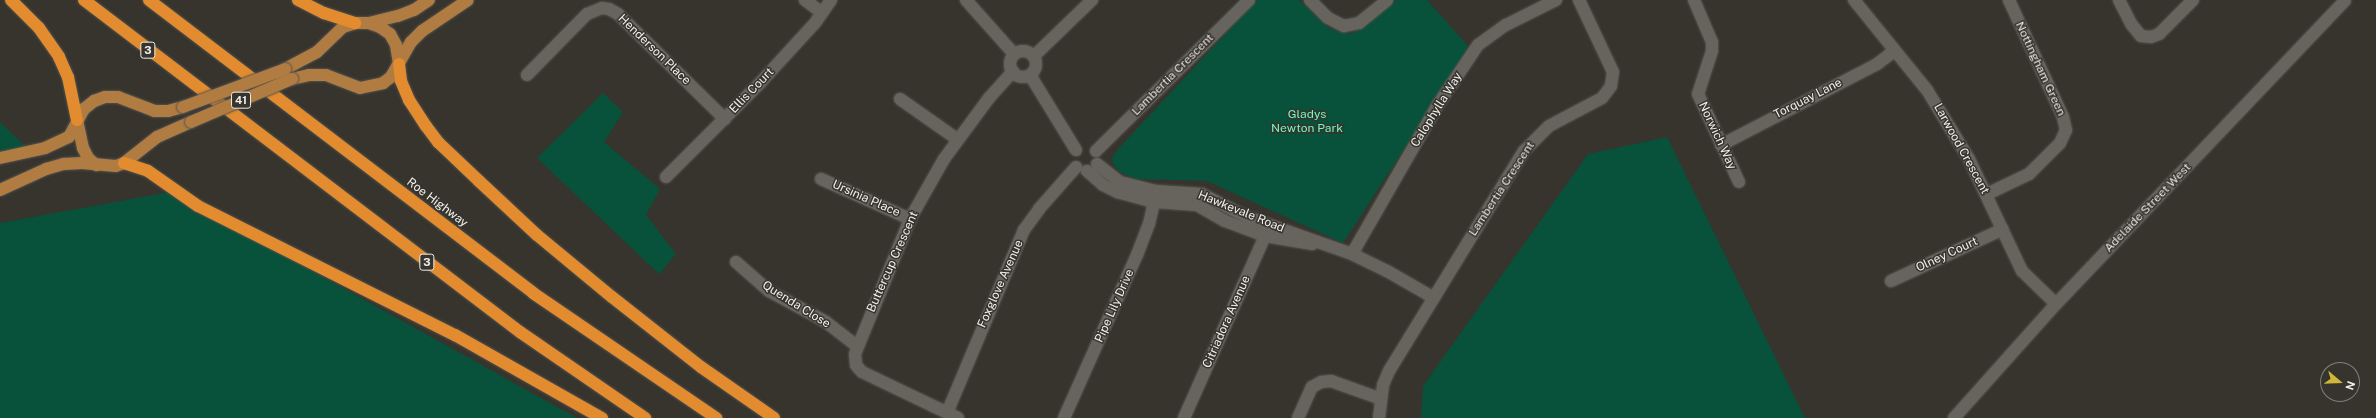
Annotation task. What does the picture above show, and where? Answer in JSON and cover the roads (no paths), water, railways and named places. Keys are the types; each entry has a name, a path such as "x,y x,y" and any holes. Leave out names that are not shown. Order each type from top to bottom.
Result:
{"highway":[{"path":"11,0 39,28 59,57 68,77 77,120"},
{"name":"3","path":"84,0 520,332 645,418"},
{"name":"Roe Highway","path":"149,0 533,293 716,418"},
{"path":"298,0 324,13 355,23"},
{"path":"399,64 402,81 409,100 426,126 439,143 479,181 537,235 612,297 701,367 774,418"},
{"path":"124,163 148,171 177,193 232,224 412,313 542,383 602,418"}],"main road":[{"name":"41","path":"124,163 157,137 191,122 288,74 317,52 343,27 355,23 369,23 414,10 429,0"},
{"name":"41","path":"0,158 45,148 69,137 84,109 94,101 105,97 118,97 154,111 168,111 288,74 326,75 360,88 371,87 383,83 391,77 411,42 422,31 468,0"},
{"path":"369,23 380,27 390,34 396,45 399,64"},
{"path":"77,120 83,148 88,158 96,165"},
{"path":"0,190 46,169 82,163 116,166 124,163"}],"street":[{"path":"805,0 822,13"},
{"name":"Ellis Court","path":"666,177 760,83 822,13 831,0"},
{"path":"966,0 1014,54"},
{"path":"1034,56 1092,0"},
{"name":"Lambertia Crescent","path":"1096,151 1249,0"},
{"path":"1310,0 1328,18 1344,26 1359,23 1387,0"},
{"name":"Calophylla Way","path":"1352,254 1442,98 1478,45 1506,25 1556,0"},
{"name":"Lambertia Crescent","path":"1434,298 1524,151 1549,126 1602,98 1611,86 1613,72 1579,0"},
{"name":"Norwich Way","path":"1694,0 1712,42 1712,51 1698,94 1739,182"},
{"name":"Larwood Crescent","path":"1854,0 1894,51 1914,73 1938,105 1987,194 2022,271 2056,304"},
{"name":"Nottingham Green","path":"1987,194 2029,174 2060,143 2066,130 2063,117 2009,0"},
{"path":"2119,0 2132,24 2141,36 2151,37 2159,34 2193,0"},
{"name":"Adelaide Street West","path":"1954,418 2056,304 2345,0"},
{"name":"Henderson Place","path":"527,75 587,14 602,8 610,9 618,14 725,119"},
{"path":"1024,51 1034,56 1036,66 1030,75 1021,76 1013,72 1010,62 1014,54 1024,51"},
{"name":"Torquay Lane","path":"1721,145 1877,64 1894,51"},
{"name":"Buttercup Crescent","path":"958,418 862,372 858,369 854,359 857,346 910,219 944,159 957,140 989,98 1013,72"},
{"path":"1030,75 1076,150 1073,160 1082,169 1097,164 1099,159 1096,151 1087,146 1076,150"},
{"path":"900,99 957,140"},
{"name":"Hawkevale Road","path":"1097,164 1120,182 1156,196"},
{"name":"Hawkevale Road","path":"1082,169 1103,186 1117,192 1156,196 1202,194 1267,231 1308,245 1318,243 1352,254 1434,298"},
{"name":"Foxglove Avenue","path":"946,413 1024,230 1039,209 1082,169"},
{"name":"Ursinia Place","path":"821,179 910,219"},
{"name":"Pipe Lily Drive","path":"1064,418 1137,255 1156,196"},
{"name":"Olney Court","path":"1891,281 2003,229"},
{"name":"Citriadora Avenue","path":"1184,418 1267,231"},
{"name":"Quenda Close","path":"736,262 769,291 826,322 857,346"},
{"path":"1379,418 1383,385 1390,370 1434,298"},
{"path":"1298,418 1312,387 1321,382 1331,381 1381,399"}],"park label":[{"name":"Gladys Newton Park","path":"1307,122"}]}
